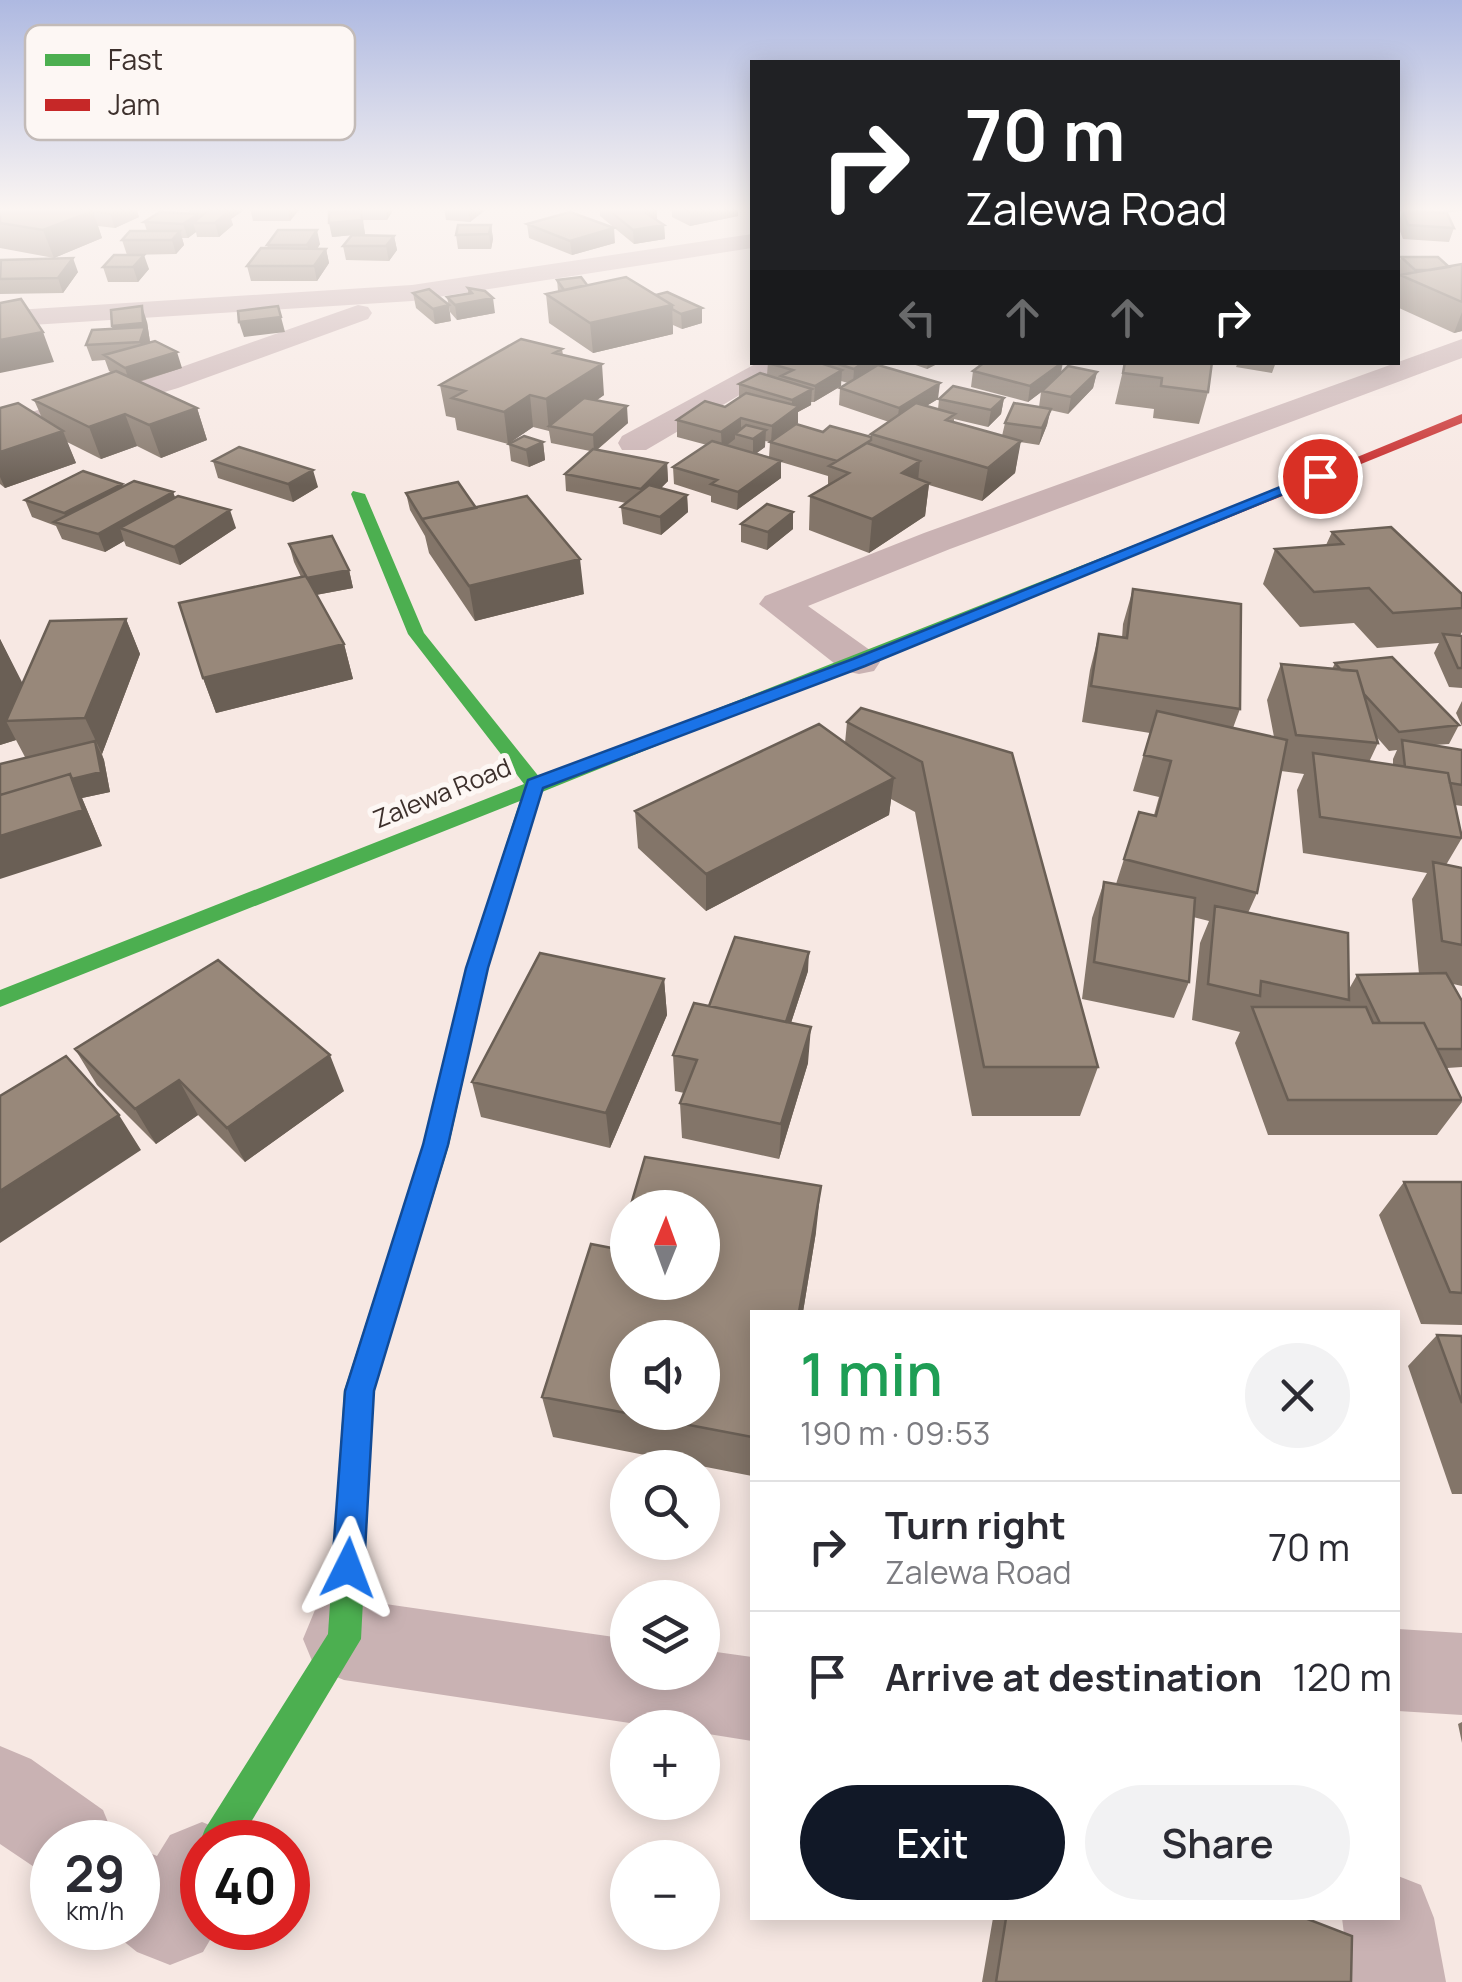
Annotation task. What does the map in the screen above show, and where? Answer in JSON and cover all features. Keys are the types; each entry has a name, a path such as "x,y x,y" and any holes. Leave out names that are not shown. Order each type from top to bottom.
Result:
{"main road":[{"name":"Zalewa Road","path":"0,999 535,785 859,662 1462,418"},
{"path":"232,1820 344,1639 359,1391 436,1145 477,968 535,785 416,634 358,494"}],"street":[{"path":"0,320 261,300"},
{"path":"0,432 167,382 391,300"},
{"path":"859,662 779,604 937,541 1462,348"},
{"path":"634,443 777,365"},
{"path":"344,1639 750,1699"},
{"path":"1400,1670 1462,1674"},
{"path":"0,1790 41,1820"},
{"path":"160,1911 170,1919 180,1903"},
{"path":"1388,1920 1398,1982"}],"building":[{"path":"22,300 43,332 0,340 0,303"},
{"path":"422,300 443,300 449,305 433,309"},
{"path":"450,300 479,300 455,305"},
{"path":"556,300 665,300 672,305 590,323"},
{"path":"665,300 686,300 702,308 681,314"},
{"path":"142,306 143,323 112,326 111,310"},
{"path":"278,306 281,317 239,322 238,311"},
{"path":"145,327 140,342 86,345 92,330"},
{"path":"521,339 562,349 554,353 602,364 546,399 530,395 504,412 452,398 465,391 440,385"},
{"path":"155,341 177,352 125,368 104,355"},
{"path":"775,365 826,365 842,370 815,386 781,376 793,370"},
{"path":"878,365 940,383 899,408 840,388"},
{"path":"981,365 1059,365 1030,386 973,371"},
{"path":"1124,365 1212,365 1208,392 1161,386 1162,378 1123,373"},
{"path":"1068,366 1097,372 1071,397 1042,391"},
{"path":"116,371 197,408 149,425 125,414 89,427 34,400"},
{"path":"760,373 812,389 792,400 739,384"},
{"path":"953,386 1004,398 991,410 939,399"},
{"path":"746,393 799,406 772,426 741,418 721,432 677,420 705,401 725,407"},
{"path":"584,398 627,406 593,435 549,426"},
{"path":"18,403 63,431 0,452 0,408"},
{"path":"916,403 955,414 946,420 1021,441 988,468 871,434"},
{"path":"1014,403 1051,409 1042,428 1005,423"},
{"path":"796,424 823,432 830,426 871,440 837,461 770,442"},
{"path":"746,425 766,430 753,439 735,434"},
{"path":"524,436 543,442 526,450 509,444"},
{"path":"712,441 781,461 738,492 711,484 717,480 673,467"},
{"path":"867,443 920,461 902,473 929,483 872,519 810,496 849,473 829,466"},
{"path":"239,447 313,470 288,484 213,461"},
{"path":"593,449 667,463 641,489 565,474"},
{"path":"83,471 122,484 64,513 25,500"},
{"path":"134,481 173,492 98,534 54,522"},
{"path":"458,482 476,508 422,519 406,493"},
{"path":"649,485 687,495 660,517 621,507"},
{"path":"178,496 230,510 174,547 120,528"},
{"path":"527,496 580,559 469,586 422,519"},
{"path":"767,504 793,512 768,532 741,524"},
{"path":"1391,527 1462,594 1462,608 1393,613 1369,588 1314,592 1275,549 1343,544 1332,532"},
{"path":"332,536 349,570 307,578 289,544"},
{"path":"306,576 344,644 203,678 179,603"},
{"path":"1133,589 1241,604 1240,709 1091,686 1099,634 1127,638"},
{"path":"126,619 85,718 6,721 50,621"},
{"path":"1443,634 1462,636 1462,668 1458,668"},
{"path":"1392,657 1459,725 1399,732 1364,694 1357,671 1341,670 1335,663"},
{"path":"1281,664 1357,671 1378,743 1296,735"},
{"path":"861,708 1012,753 1098,1067 984,1067 922,762 847,722"},
{"path":"1157,711 1287,740 1257,893 1124,859 1139,812 1156,816 1171,761 1144,755"},
{"path":"819,724 894,778 706,874 635,811"},
{"path":"1402,740 1462,750 1462,785 1450,783 1448,773 1405,767"},
{"path":"95,741 101,772 72,779 70,774 0,795 0,764"},
{"path":"1313,753 1448,773 1462,838 1320,817"},
{"path":"70,774 83,810 0,836 0,795"},
{"path":"1433,862 1462,868 1462,945 1442,941"},
{"path":"1104,882 1195,898 1189,982 1094,962"},
{"path":"1215,906 1348,933 1349,1000 1261,981 1260,996 1208,984"},
{"path":"735,937 809,952 786,1022 709,1006"},
{"path":"540,953 664,979 606,1113 472,1082"},
{"path":"218,960 330,1055 227,1128 179,1080 135,1109 75,1049"},
{"path":"1446,973 1462,1001 1462,1049 1437,1049 1424,1023 1380,1023 1357,975"},
{"path":"694,1003 811,1027 781,1124 680,1103 697,1060 673,1055"},
{"path":"1252,1007 1366,1007 1373,1023 1424,1023 1462,1100 1288,1100"},
{"path":"66,1056 119,1115 0,1191 0,1096"},
{"path":"645,1157 821,1186 799,1310 750,1310 750,1437 715,1430 720,1430 720,1320 610,1320 610,1410 542,1397 591,1244 610,1248 610,1300 720,1300 720,1190 635,1190"},
{"path":"1404,1182 1462,1182 1462,1293 1450,1292"},
{"path":"1437,1335 1462,1336 1462,1403"},
{"path":"1006,1920 1310,1920 1352,1936 1351,1982 996,1982"}],"traffic: fast":[{"path":"232,1820 344,1639 359,1391 436,1145 477,968 535,785 416,634 358,494"},
{"path":"0,999 1208,521"}],"traffic: jam":[{"path":"1208,521 1462,418"}],"route":[{"path":"348,1568 359,1391 436,1145 477,968 535,785 859,662 1320,476"}]}
